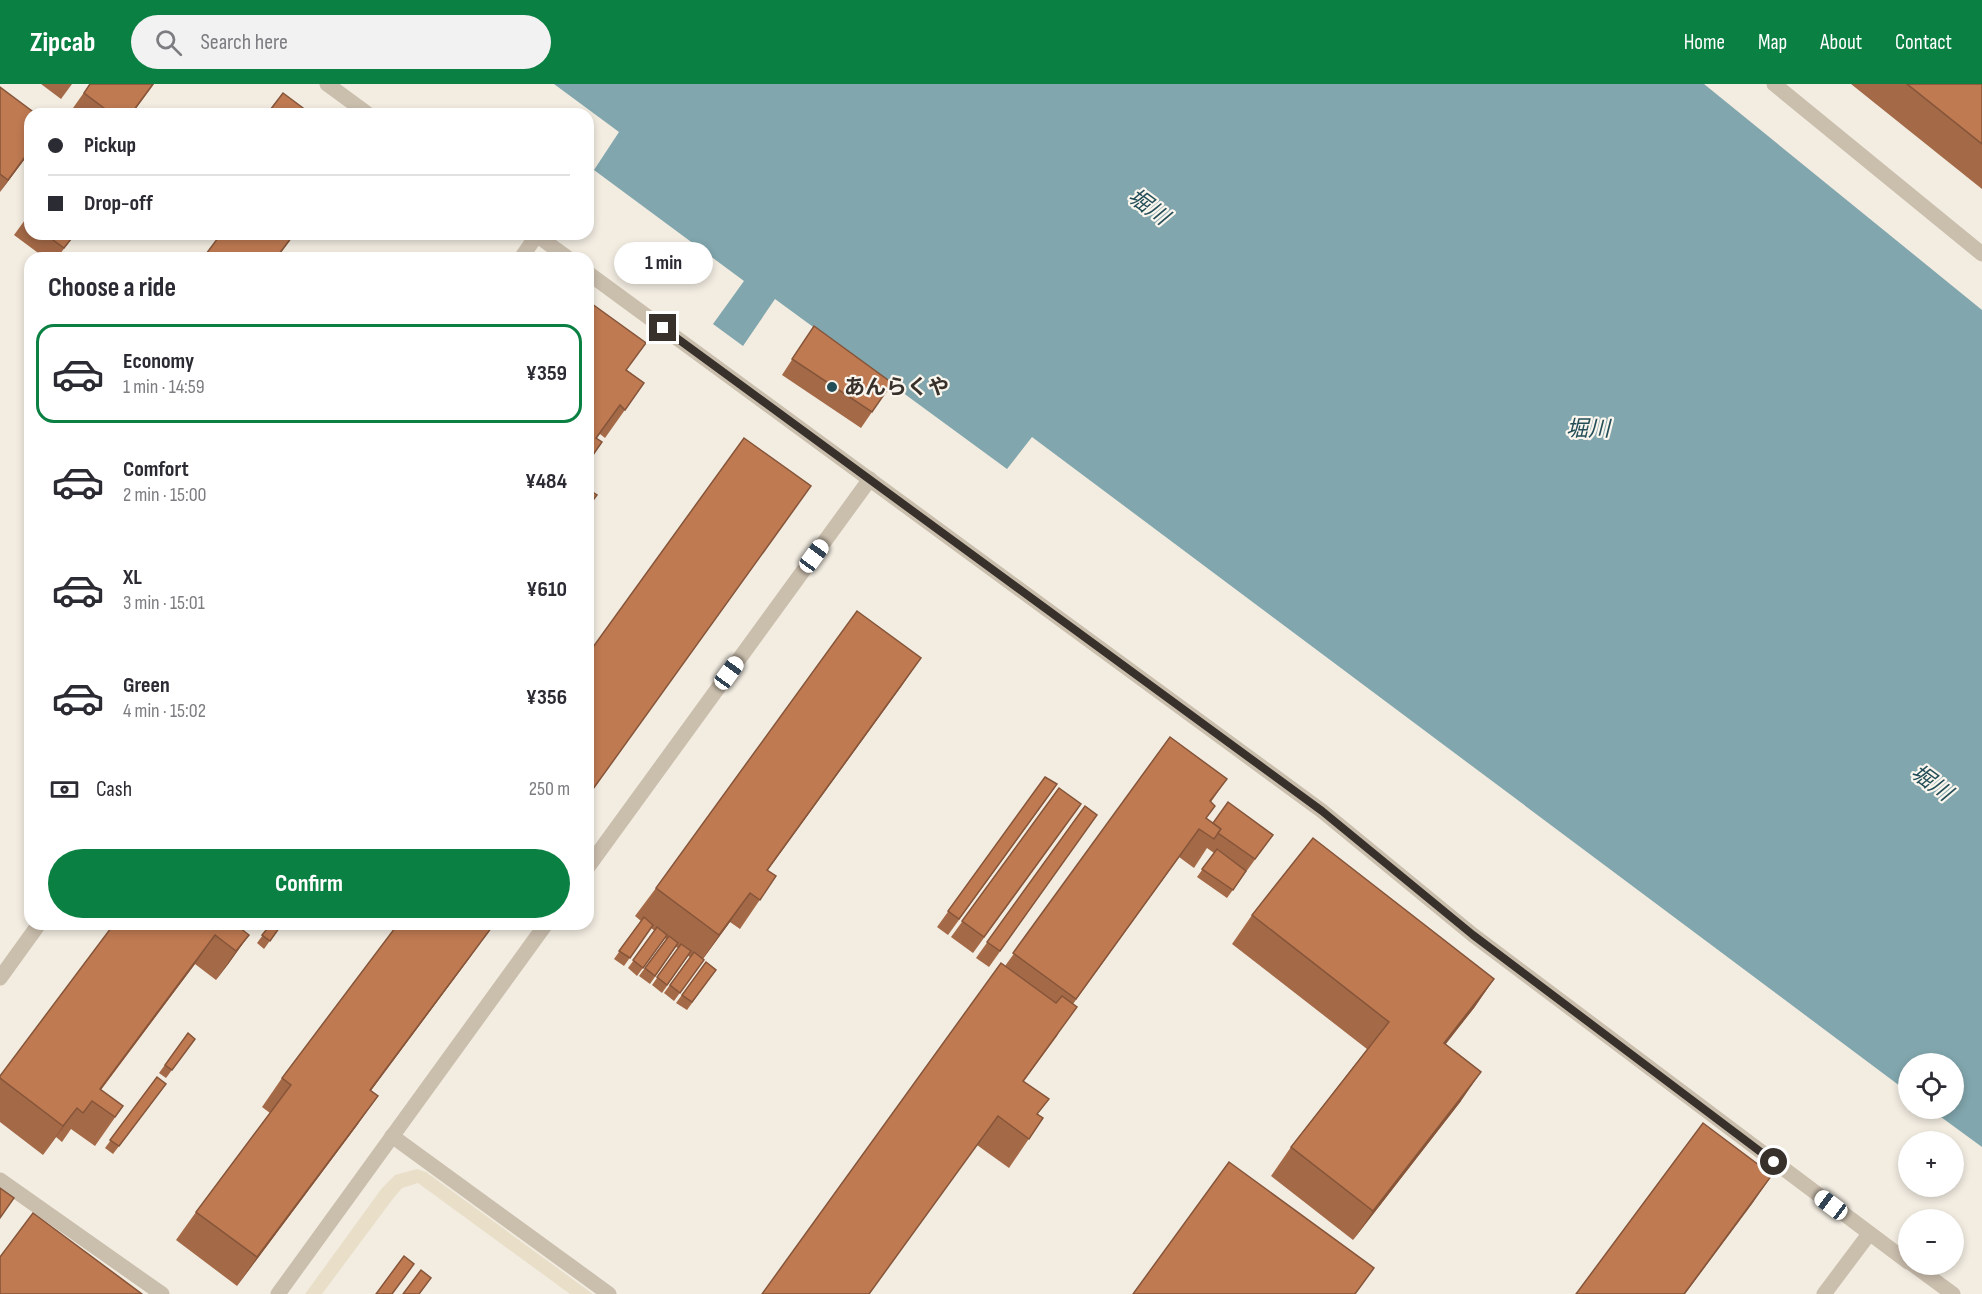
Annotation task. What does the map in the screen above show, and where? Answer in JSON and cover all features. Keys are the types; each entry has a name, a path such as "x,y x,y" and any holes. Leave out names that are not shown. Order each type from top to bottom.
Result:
{"street":[{"path":"327,84 360,108"},
{"path":"1774,84 1982,254"},
{"path":"543,240 560,252"},
{"path":"594,277 1322,811 1473,935 1898,1255"},
{"path":"594,859 870,479"},
{"path":"0,978 35,930"},
{"path":"278,1294 542,930"},
{"path":"392,1136 609,1294"},
{"path":"0,1180 162,1294"},
{"path":"1824,1294 1869,1234"},
{"path":"1927,1275 1953,1294"}],"shaded area":[{"path":"417,1169 426,1172 593,1294 570,1294 418,1183 402,1188 322,1294 305,1294 382,1188 395,1175"}],"water":[{"name":"堀川","path":"554,84 1704,84 1982,310 1982,1147 1964,1134 1964,1131 1960,1131 1944,1119 1964,1119 1964,1053 1898,1053 1898,1085 1032,437 1007,469 775,299 743,346 713,324 744,281 594,170 619,132 594,114 594,108 586,108"}],"building":[{"path":"90,84 153,84 135,108 104,108 84,93"},
{"path":"1907,84 1982,84 1982,144"},
{"path":"0,87 28,108 24,108 24,158 8,180 0,174"},
{"path":"283,93 303,108 272,108"},
{"path":"53,240 70,240 64,248"},
{"path":"216,240 290,240 280,252 208,252"},
{"path":"594,305 646,343 626,370 644,383 625,410 620,405 596,438 602,442 594,453"},
{"path":"814,326 892,383 872,412 792,359"},
{"path":"744,438 811,486 594,788 594,646"},
{"path":"857,611 921,658 767,870 776,876 760,900 750,893 719,935 656,888"},
{"path":"1170,737 1227,779 1210,801 1215,806 1206,818 1221,829 1214,839 1199,829 1076,999 1013,953"},
{"path":"1045,777 1057,784 959,919 948,911"},
{"path":"1059,788 1081,804 984,937 962,921"},
{"path":"1228,802 1273,835 1255,859 1218,833 1221,829 1213,823"},
{"path":"1085,806 1097,815 1000,951 987,942"},
{"path":"1313,838 1494,979 1444,1043 1481,1072 1373,1211 1291,1147 1389,1022 1252,915"},
{"path":"1217,849 1246,871 1233,890 1202,869"},
{"path":"644,917 653,925 630,958 619,951"},
{"path":"657,927 667,935 643,968 633,960"},
{"path":"110,930 243,930 249,935 236,951 215,935 100,1089 123,1106 115,1117 92,1101 83,1113 77,1108 63,1126 0,1076"},
{"path":"266,930 278,930 270,941 262,935"},
{"path":"393,930 490,930 370,1090 378,1096 257,1257 196,1212 291,1085 282,1078"},
{"path":"669,936 678,943 655,976 645,968"},
{"path":"681,944 691,951 667,985 657,977"},
{"path":"694,952 704,960 680,993 670,985"},
{"path":"706,962 716,970 692,1002 682,995"},
{"path":"1001,963 1056,1003 1062,996 1077,1007 1023,1081 1049,1099 1037,1114 1043,1118 1029,1139 998,1116 869,1294 762,1294"},
{"path":"188,1033 195,1039 172,1070 165,1065"},
{"path":"157,1077 166,1084 119,1146 110,1140"},
{"path":"1703,1123 1772,1175 1684,1294 1576,1294"},
{"path":"1229,1162 1374,1268 1355,1294 1133,1294"},
{"path":"0,1188 14,1198 0,1218"},
{"path":"33,1213 142,1294 0,1294 0,1257"},
{"path":"404,1256 414,1264 392,1294 376,1294"},
{"path":"421,1270 431,1278 419,1294 403,1294"}],"place":[{"name":"あんらくや","path":"832,387"}],"route":[{"path":"663,328 1322,811 1473,935 1774,1162"}]}
